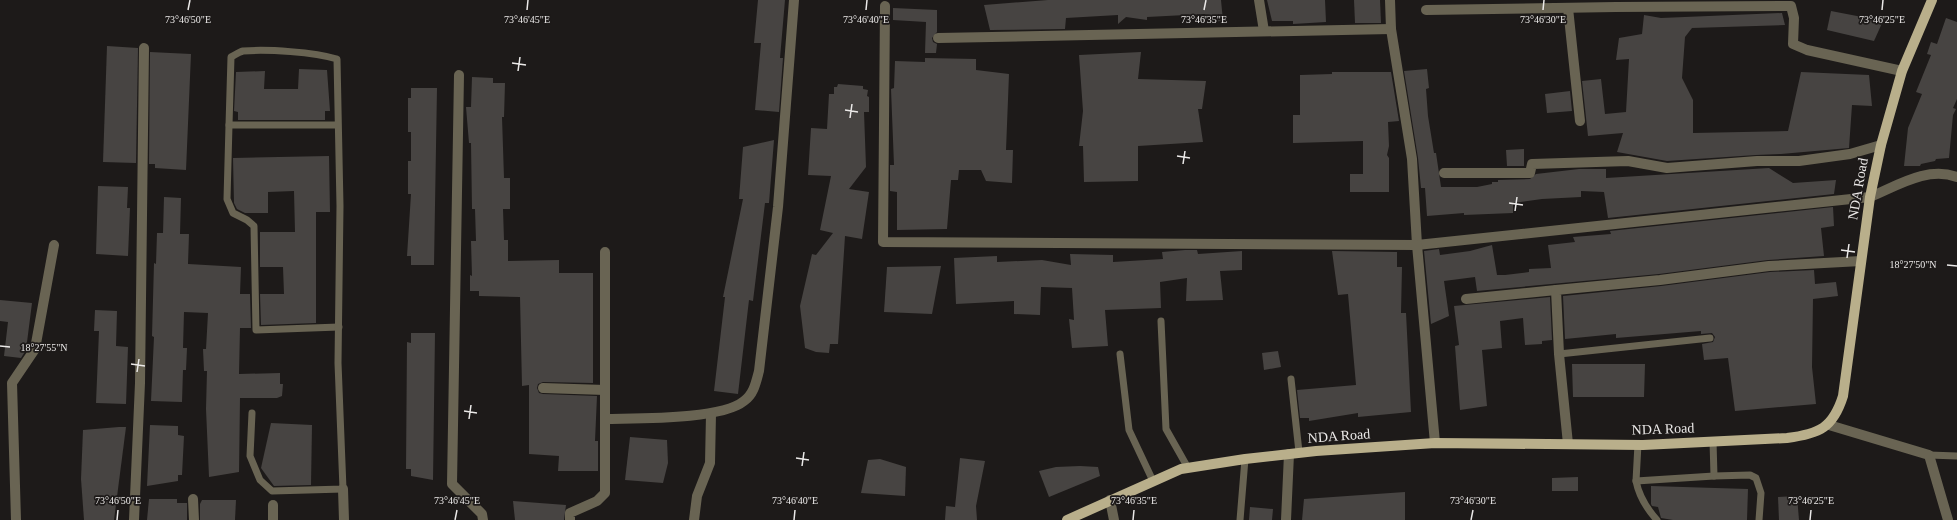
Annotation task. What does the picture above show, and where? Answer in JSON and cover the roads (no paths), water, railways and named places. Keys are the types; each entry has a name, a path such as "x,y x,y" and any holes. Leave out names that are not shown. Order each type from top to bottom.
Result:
{"main road":[{"name":"NDA Road","path":"1067,520 1153,481 1188,468 1245,459 1294,453 1435,443 1638,444 1787,438 1810,435 1829,425 1839,411 1843,396 1870,197 1881,145 1902,71 1932,0"}],"street":[{"path":"605,419 711,414 743,402 750,395 754,387 759,371 778,207 794,0"},
{"path":"1259,0 1264,31"},
{"path":"1390,0 1391,29 1412,159 1417,245 1435,443"},
{"path":"885,6 883,242 1417,245 1870,197 1926,174 1948,174 1957,177"},
{"path":"1426,10 1791,6 1794,18 1793,44 1807,50 1902,71"},
{"path":"1568,8 1580,121"},
{"path":"938,38 1391,29"},
{"path":"134,520 140,383 144,48"},
{"path":"459,75 452,484 482,514 483,520"},
{"path":"1444,173 1530,173 1532,164 1628,161 1667,168 1757,161 1799,161 1850,154 1881,145"},
{"path":"16,520 12,383 35,350 54,245"},
{"path":"570,520 570,513 597,501 605,493 605,252"},
{"path":"1466,299 1660,280 1770,266 1862,261"},
{"path":"1556,290 1559,354 1568,444"},
{"path":"543,388 605,390"},
{"path":"694,520 697,496 710,463 711,414"},
{"path":"1829,425 1929,455 1948,520"},
{"path":"1286,520 1294,453"},
{"path":"344,489 344,520"},
{"path":"193,499 194,520"},
{"path":"1110,500 1114,520"},
{"path":"273,505 273,520"}],"lane":[{"path":"252,413 250,456 260,480 272,491 344,489 338,364 339,327 337,59 324,55 263,51 241,52 231,57 227,199 233,213 247,220 254,226 256,330 339,327"},
{"path":"229,125 338,125"},
{"path":"1161,321 1166,429 1188,468"},
{"path":"1559,354 1710,338"},
{"path":"1120,354 1129,430 1153,481"},
{"path":"1291,379 1294,453"},
{"path":"1713,441 1714,476"},
{"path":"1638,444 1636,481 1638,492 1658,520"},
{"path":"1929,455 1957,456"},
{"path":"1240,520 1245,459"},
{"path":"1636,481 1750,475 1756,478 1761,493 1759,520"}]}
